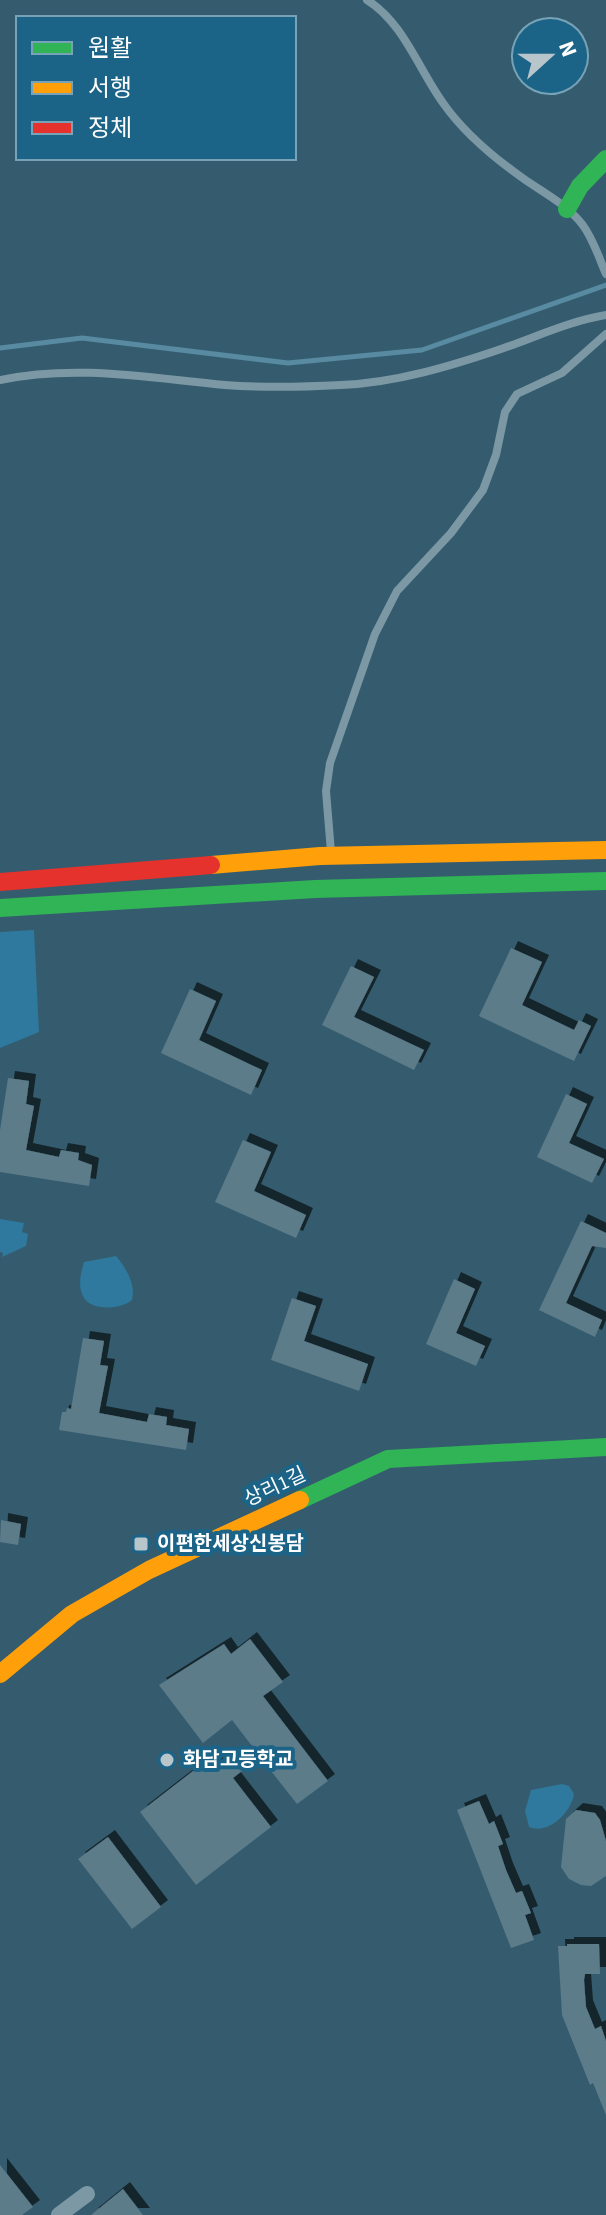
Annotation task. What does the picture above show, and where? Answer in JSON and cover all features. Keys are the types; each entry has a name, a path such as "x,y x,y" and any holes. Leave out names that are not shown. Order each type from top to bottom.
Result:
{"main road":[{"path":"567,209 580,186 606,159"},
{"path":"0,882 332,856 606,850"},
{"path":"0,908 315,889 606,881"},
{"name":"상리1길","path":"0,1674 72,1614 149,1570 388,1459 606,1447"}],"street":[{"path":"59,2215 87,2194"}],"lane":[{"path":"372,2 395,27 444,104 481,145 567,209 583,225 605,271"},
{"path":"0,380 72,371 129,373 227,385 344,385 392,379 435,368 606,315"},
{"path":"332,856 326,791 330,763 375,634 397,591 451,533 483,490 496,455 505,412 517,394 562,373 606,334"}],"shaded area":[{"path":"34,930 39,1032 0,1048 0,932"},
{"path":"0,1219 24,1223 22,1232 28,1234 26,1246 2,1257 3,1253 0,1252"},
{"path":"116,1256 131,1282 132,1300 105,1308 91,1304 85,1300 81,1290 84,1262"},
{"path":"562,1784 569,1786 574,1794 563,1815 544,1828 529,1827 525,1811 531,1790"}],"building":[{"path":"511,948 542,962 522,1005 574,1030 579,1020 591,1026 574,1061 479,1016"},
{"path":"351,966 374,977 354,1017 424,1050 414,1070 322,1025"},
{"path":"190,989 216,1001 199,1040 262,1070 251,1095 161,1053"},
{"path":"8,1078 29,1081 26,1104 34,1106 26,1150 59,1157 61,1150 79,1153 78,1160 92,1165 89,1186 0,1172 0,1130"},
{"path":"566,1094 587,1104 569,1143 604,1159 592,1183 537,1157"},
{"path":"243,1140 271,1152 254,1191 306,1215 296,1238 215,1202"},
{"path":"581,1221 606,1233 606,1248 592,1246 566,1303 602,1320 595,1337 539,1310"},
{"path":"454,1279 475,1289 456,1333 485,1346 476,1366 426,1344"},
{"path":"292,1298 316,1306 304,1341 368,1364 359,1391 271,1360"},
{"path":"83,1338 104,1341 100,1365 108,1366 99,1413 147,1422 149,1414 167,1417 166,1425 189,1429 186,1450 59,1430 62,1412 71,1409"},
{"path":"1,1520 21,1524 18,1545 0,1542"},
{"path":"250,1639 283,1682 263,1696 328,1781 297,1804 260,1757 233,1778 271,1827 196,1885 140,1812 215,1754 225,1767 252,1746 232,1720 203,1743 159,1685 224,1644 231,1654"},
{"path":"479,1801 489,1824 494,1821 503,1844 498,1846 516,1893 522,1891 531,1913 525,1915 534,1940 511,1948 457,1810"},
{"path":"576,1810 595,1813 606,1841 606,1876 591,1886 569,1879 561,1867 566,1819"},
{"path":"108,1837 161,1907 132,1929 78,1859"},
{"path":"599,1944 600,1974 585,1974 584,1980 586,2007 595,2029 601,2026 606,2041 606,2115 593,2083 590,2085 562,2015 558,1946"},
{"path":"0,2165 33,2207 22,2215 0,2215"},
{"path":"123,2189 143,2215 91,2215"}],"waterway":[{"path":"0,348 82,338 288,363 422,350 606,285"}],"traffic: fast":[{"path":"567,209 580,186 606,159"},
{"path":"0,908 315,889 606,881"},
{"path":"300,1500 388,1459 606,1447"}],"traffic: slow":[{"path":"211,865 320,856 606,850"},
{"path":"0,1674 72,1614 149,1570 300,1500"}],"traffic: jam":[{"path":"0,882 211,865"}],"place":[{"name":"이편한세상신봉담","path":"141,1544"},
{"name":"화담고등학교","path":"167,1760"}]}
